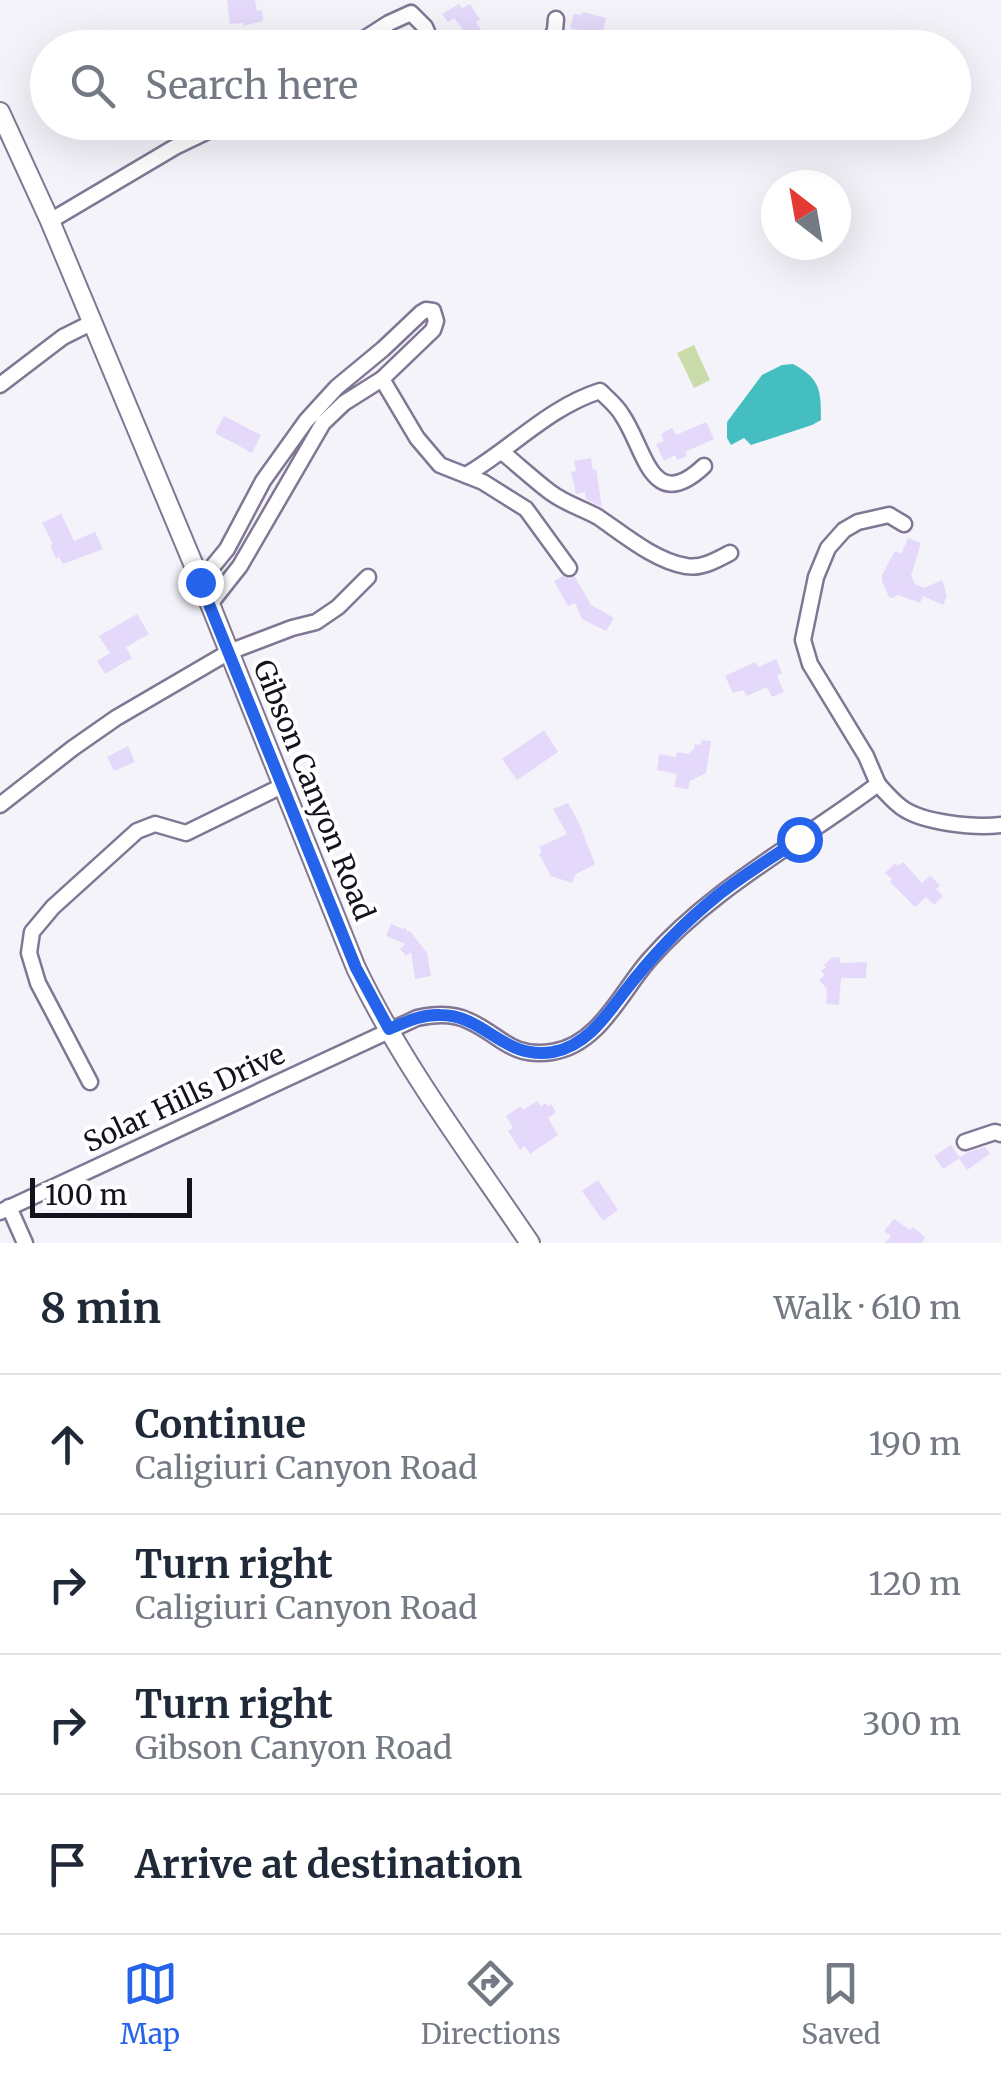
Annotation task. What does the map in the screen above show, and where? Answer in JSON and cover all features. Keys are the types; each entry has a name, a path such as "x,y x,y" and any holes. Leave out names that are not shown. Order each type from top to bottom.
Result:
{"main road":[{"name":"Gibson Canyon Road","path":"0,112 50,221 210,604 356,968 414,1070 526,1241"}],"street":[{"path":"378,30 411,13 425,30"},
{"path":"555,30 556,19"},
{"path":"50,221 189,140"},
{"path":"200,582 227,549 263,480 306,422 337,387 421,313 432,311 434,330 382,380 344,403 322,423 240,566 210,604"},
{"path":"0,386 63,337 92,323"},
{"path":"382,380 417,438 440,465 503,492 526,510 568,568"},
{"path":"466,475 584,396 600,392 621,412 646,466 658,481 688,480 704,466"},
{"path":"502,452 574,508 676,563 697,566 730,554"},
{"path":"904,524 889,515 858,522 844,530 828,548 816,577 803,640 810,664 866,756 878,784 903,809 938,821 969,826 1001,825"},
{"path":"0,805 96,730 229,652 316,622 338,607 368,577"},
{"name":"Solar Hills Drive","path":"5,1210 417,1018 450,1016 474,1022 500,1042 529,1052 568,1048 601,1023 648,962 719,894 878,784"},
{"path":"90,1082 38,983 29,953 32,932 53,907 137,831 155,824 186,833 282,786"},
{"path":"965,1142 995,1132 1001,1134"},
{"path":"5,1210 25,1243"}],"green space":[{"path":"694,345 710,380 694,388 677,353"}],"water":[{"path":"793,364 818,387 821,420 751,445 744,438 731,445 727,422 762,375"}],"building":[{"path":"227,0 255,0 263,21 243,26 230,24"},
{"path":"459,4 462,8 470,4 481,30 463,30 454,18 448,22 442,14"},
{"path":"583,12 606,18 603,30 570,28 574,14"},
{"path":"224,416 261,435 252,453 215,433"},
{"path":"706,422 714,439 685,452 687,456 677,460 675,455 664,461 656,444 664,441 661,434 672,428 676,435"},
{"path":"591,458 602,507 586,499 585,492 576,494 571,472 576,471 574,461"},
{"path":"61,514 74,541 95,532 103,549 63,564 59,557 56,559 42,523"},
{"path":"908,538 921,543 911,576 915,584 924,588 942,580 947,596 943,605 923,596 920,603 898,595 889,597 882,575 895,551 902,552"},
{"path":"563,576 575,577 591,605 614,618 606,631 582,619 575,603 568,606 554,581"},
{"path":"137,614 149,634 126,647 132,658 105,674 97,661 110,653 99,636"},
{"path":"776,659 782,673 777,676 784,692 772,697 767,687 747,696 743,690 733,693 725,676 755,662 759,667"},
{"path":"544,730 558,752 517,780 502,759"},
{"path":"702,740 711,741 706,773 690,781 688,789 674,787 677,774 657,770 659,754 688,754"},
{"path":"128,746 135,762 114,771 107,757"},
{"path":"568,803 595,864 576,874 572,883 551,876 539,854 539,847 567,834 553,809"},
{"path":"903,862 922,883 930,876 940,885 936,889 943,896 934,905 926,897 915,907 890,882 892,879 885,873 895,863 898,866"},
{"path":"391,924 410,931 427,953 431,976 415,979 411,952 406,956 400,949 405,944 386,936"},
{"path":"833,957 840,958 840,963 867,962 866,978 841,978 839,1005 826,1004 827,989 819,980 825,975 821,971 824,965"},
{"path":"537,1101 541,1106 551,1104 556,1112 548,1118 558,1135 530,1154 525,1146 520,1150 508,1131 513,1128 506,1116"},
{"path":"951,1145 960,1158 943,1169 934,1156"},
{"path":"985,1147 990,1154 967,1170 959,1158"},
{"path":"598,1180 618,1210 603,1221 582,1191"},
{"path":"894,1219 925,1237 922,1243 885,1243 891,1236 884,1231"}],"route":[{"path":"200,582 356,968 389,1029 440,1014 474,1022 500,1042 529,1052 568,1048 601,1023 673,935 719,894 799,839"}]}
